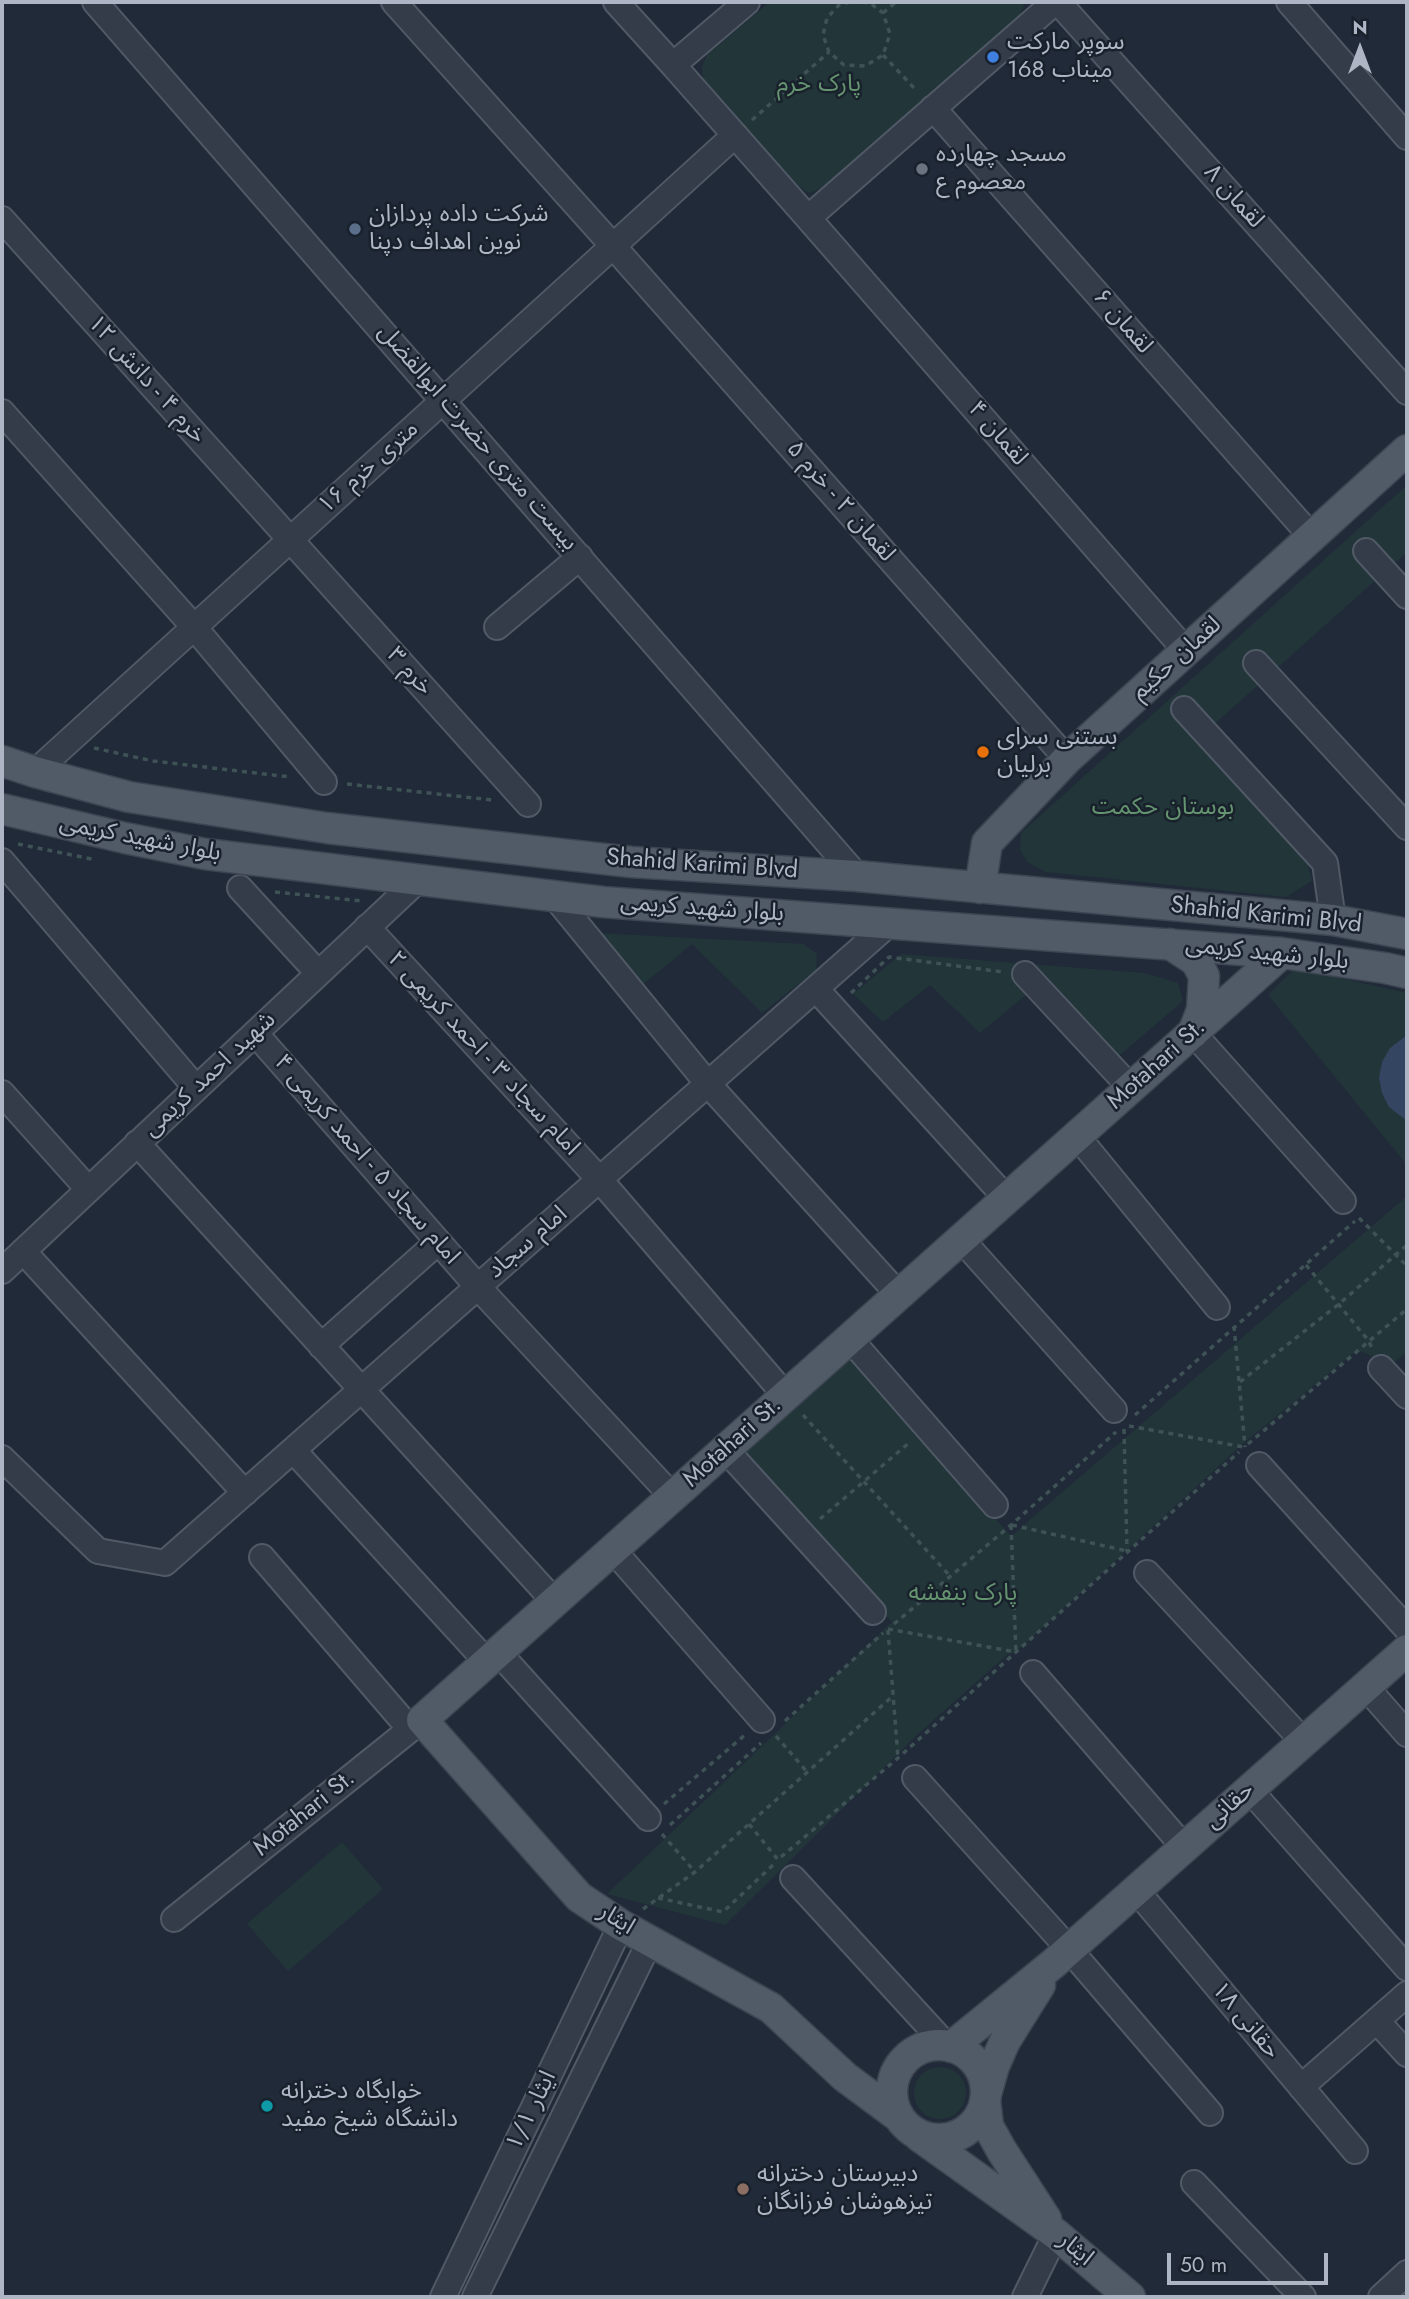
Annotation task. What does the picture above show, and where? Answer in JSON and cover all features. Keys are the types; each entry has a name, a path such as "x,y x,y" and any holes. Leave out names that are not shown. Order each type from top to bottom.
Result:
{"main road":[{"name":"لقمان حکیم","path":"980,888 987,843 1067,759 1407,450"},
{"name":"Shahid Karimi Blvd","path":"2,761 129,797 327,828 631,862 857,876 1333,920 1405,931"},
{"name":"بلوار شهید کریمی","path":"2,809 205,854 603,902 1282,953 1407,973"},
{"path":"1169,944 1196,961 1204,976 1202,1010 1193,1033"},
{"name":"Motahari St.","path":"416,1725 1282,953"},
{"name":"حقانی","path":"1061,1956 1407,1650"},
{"name":"ایثار","path":"416,1725 579,1897 621,1925 771,2008 845,2077 1056,2234 1130,2297"},
{"path":"949,2047 1061,1956"},
{"path":"895,2076 893,2102 907,2125 938,2139 962,2134 979,2117 994,2066 1005,2040 1061,1956"},
{"path":"845,2077 857,2083 876,2085 886,2083 895,2076 910,2055 922,2049 949,2047 965,2053 978,2066 985,2083 988,2126 1056,2234"}],"street":[{"name":"بیست متری حضرت ابوالفضل","path":"95,2 857,876"},
{"name":"لقمان ۲ - خرم ۵","path":"394,2 1067,759"},
{"name":"لقمان ۴","path":"616,2 1186,650"},
{"path":"673,65 747,2"},
{"path":"808,218 1056,2"},
{"name":"لقمان ۸","path":"1056,2 1407,392"},
{"path":"1289,2 1407,137"},
{"name":"لقمان ۶","path":"933,108 1311,536"},
{"name":"۱۶ متری خرم","path":"35,772 735,135"},
{"name":"خرم ۴ - دانش ۱۲","path":"2,219 290,541"},
{"path":"2,412 194,627 324,782"},
{"name":"خرم ۳","path":"290,541 528,804"},
{"path":"1366,551 1407,596"},
{"path":"497,626 580,556"},
{"path":"1256,663 1407,827"},
{"path":"1184,709 1325,863 1333,920"},
{"path":"2,861 196,1088"},
{"name":"شهید احمد کریمی","path":"2,1271 418,880"},
{"path":"240,888 318,973"},
{"path":"554,896 708,1084 899,1295"},
{"name":"امام سجاد","path":"2,1458 98,1551 165,1563 891,922"},
{"name":"امام سجاد ۳ - احمد کریمی ۲","path":"367,927 600,1180 786,1396"},
{"path":"1025,974 1131,1088"},
{"path":"816,989 1007,1199"},
{"name":"امام سجاد ۵ - احمد کریمی ۴","path":"255,1033 478,1287 673,1497"},
{"path":"1193,1033 1351,1209"},
{"path":"2,1093 88,1189"},
{"path":"1077,1136 1217,1307"},
{"path":"137,1143 555,1602"},
{"path":"961,1239 1114,1410"},
{"path":"321,1346 438,1242"},
{"path":"23,1251 245,1493"},
{"path":"850,1339 995,1505"},
{"path":"1381,1368 1407,1396"},
{"path":"293,1450 648,1818"},
{"path":"725,1450 873,1612"},
{"path":"1252,1456 1407,1629"},
{"path":"613,1550 762,1720"},
{"path":"262,1557 416,1725"},
{"path":"1147,1573 1303,1741"},
{"path":"1034,1673 1184,1847"},
{"path":"1365,1685 1407,1734"},
{"name":"Motahari St.","path":"174,1919 416,1725"},
{"path":"915,1778 1061,1956 1210,2113"},
{"path":"1249,1789 1407,1968"},
{"path":"786,1868 949,2047"},
{"name":"حقانی ۱۸","path":"1136,1890 1355,2151"},
{"name":"ایثار ۱/۱","path":"443,2297 621,1925"},
{"path":"475,2297 650,1941"},
{"path":"1301,2087 1407,1994"},
{"path":"1377,2021 1407,2054"},
{"path":"1194,2183 1303,2297"},
{"path":"1025,2297 1056,2234"},
{"path":"1381,2297 1407,2273"}],"path":[{"path":"850,2 837,4 827,18 823,36 828,52 845,65 865,66 883,55 890,34 883,13 870,3 862,2"},
{"path":"883,13 896,2"},
{"path":"735,135 828,52"},
{"path":"883,55 933,108"},
{"path":"68,742 153,761 528,804"},
{"path":"835,1009 889,957 1025,974"},
{"path":"1351,1209 1407,1266"},
{"path":"1240,1382 1339,1304 1407,1245"},
{"path":"1306,1265 1368,1340 1381,1368"},
{"path":"1217,1307 1235,1327 1240,1382 1252,1456"},
{"path":"658,1898 723,1912 786,1868 898,1758 1126,1551 1252,1456 1368,1340 1407,1309"},
{"path":"786,1396 950,1576"},
{"path":"1126,1551 1124,1425 1252,1456"},
{"path":"803,1534 928,1428"},
{"path":"995,1505 1011,1525 1016,1652"},
{"path":"1011,1525 1126,1551 1147,1573"},
{"path":"898,1758 888,1629 1016,1652"},
{"path":"621,1925 695,1872 894,1695"},
{"path":"695,1872 648,1818 762,1720 808,1773"},
{"path":"749,1824 786,1868"}],"green space":[{"name":"پارک خرم","path":"770,2 1023,2 1024,5 1020,15 1006,30 831,184 809,193 792,181 703,78 702,67 707,55"},
{"name":"بوستان حکمت","path":"1407,485 1407,552 1200,737 1306,857 1312,881 1286,897 1046,872 1027,862 1020,849 1021,833"},
{"path":"598,933 804,944 817,954 816,970 762,1013 692,944 640,987"},
{"path":"901,954 1144,973 1178,983 1183,1001 1106,1067 1032,990 980,1033 930,985 883,1022 853,994"},
{"path":"1295,968 1407,993 1407,1165 1268,995"},
{"name":"پارک بنفشه","path":"1407,1196 1407,1352 1392,1364 1357,1350 1245,1442 1016,1652 1008,1654 918,1734 725,1925 607,1894 892,1622 740,1455 849,1355 1011,1536"},
{"path":"342,1842 383,1889 288,1971 247,1924"},
{"path":"940,2067 950,2069 958,2075 964,2083 964,2103 958,2111 950,2117 940,2119 930,2117 922,2111 916,2103 914,2093 916,2083 922,2075 930,2069"}],"water":[{"path":"1407,1035 1407,1121 1389,1107 1379,1078 1382,1062 1390,1048"}],"place":[{"name":"سوپر مارکت میناب 168","path":"993,57"},
{"name":"مسجد چهارده معصوم ع","path":"922,169"},
{"name":"شرکت داده پردازان نوین اهداف دپنا","path":"355,229"},
{"name":"بستنی سرای برلیان","path":"983,752"},
{"name":"خوابگاه دخترانه دانشگاه شیخ مفید","path":"267,2106"},
{"name":"دبیرستان دخترانه تیزهوشان فرزانگان","path":"743,2189"}]}
